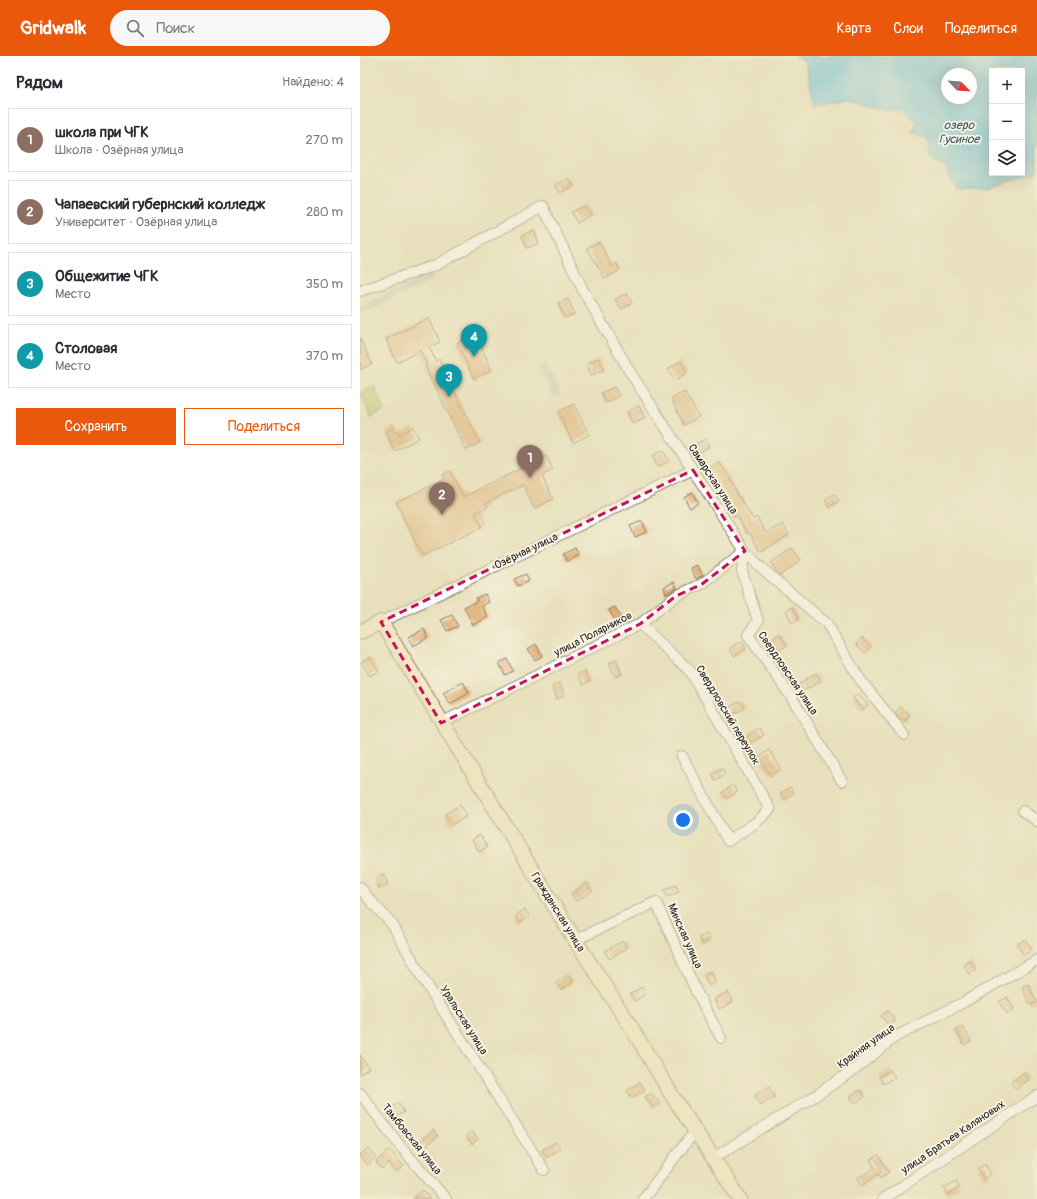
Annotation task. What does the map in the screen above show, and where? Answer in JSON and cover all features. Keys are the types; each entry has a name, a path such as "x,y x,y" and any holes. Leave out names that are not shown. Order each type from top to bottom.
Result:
{"street":[{"name":"Самарская улица","path":"360,291 436,265 543,206 583,290 630,372 745,551 758,566 827,624 859,678 904,735"},
{"name":"Озёрная улица","path":"360,632 693,470"},
{"name":"улица Полярников","path":"441,723 640,624 676,596 702,584 745,551"},
{"name":"Свердловская улица","path":"745,551 742,571 758,621 748,635 792,698 842,780"},
{"name":"Гражданская улица","path":"381,622 441,723 575,940 628,1022 673,1097 740,1199"},
{"name":"Свердловский переулок","path":"640,624 690,672 770,809 758,820 728,841 682,756"},
{"path":"1024,811 1037,822"},
{"name":"Уральская улица","path":"360,887 392,924 422,977 544,1170"},
{"name":"Минская улица","path":"575,940 656,902 696,991 721,1038"},
{"name":"Крайняя улица","path":"713,1158 818,1094 852,1071 895,1037 964,1002 1037,960"},
{"name":"Тамбовская улица","path":"360,1093 400,1146 446,1199"},
{"name":"улица Братьев Каляновых","path":"883,1199 1037,1096"},
{"path":"643,1199 695,1131"}],"highlighted area":[{"path":"693,470 745,551 702,584 676,596 640,624 441,723 381,622"}],"shaded area":[{"path":"431,272 434,280 360,315 360,307"},
{"path":"545,363 561,394 554,398 537,367"}],"green space":[{"path":"374,386 385,410 371,417 360,393"}],"water":[{"name":"озеро Гусиное","path":"795,56 1037,56 1037,172 1025,176 1025,68 989,68 989,176 1024,176 988,187 956,189 946,169 929,156 930,145 927,137 913,133 917,122 902,108 891,111 850,98 815,104 805,61"}],"building":[{"path":"569,178 573,186 560,193 556,185"},
{"path":"585,205 591,215 577,223 571,212"},
{"path":"534,230 539,243 527,248 522,235"},
{"path":"599,242 612,266 616,263 620,270 605,279 587,248"},
{"path":"627,293 632,303 621,309 615,299"},
{"path":"568,299 575,314 565,318 558,303"},
{"path":"429,318 440,342 429,347 436,361 439,359 480,443 466,450 425,366 427,365 420,351 397,362 386,339"},
{"path":"475,335 492,370 474,379 457,343"},
{"path":"360,338 372,364 360,370"},
{"path":"599,358 604,370 591,375 587,364"},
{"path":"681,361 687,373 675,380 668,369"},
{"path":"614,387 619,396 606,403 601,393"},
{"path":"685,392 699,417 684,425 671,399"},
{"path":"574,404 589,435 573,443 558,412"},
{"path":"639,406 645,418 633,424 627,412"},
{"path":"395,427 399,435 413,427 419,438 395,451 386,432"},
{"path":"705,439 709,447 698,453 694,445"},
{"path":"663,450 669,461 658,467 652,456"},
{"path":"546,456 553,470 542,476 553,499 534,509 523,485 486,503 488,507 475,513 482,527 422,556 396,502 444,479 442,475 450,471 463,497"},
{"path":"719,462 728,475 739,498 740,497 753,519 757,517 766,533 783,524 789,535 761,552 749,532 747,534 737,516 734,517 727,505 719,487 721,486 710,468"},
{"path":"692,492 698,503 690,508 684,497"},
{"path":"834,494 839,501 830,507 825,500"},
{"path":"642,521 647,532 635,537 630,526"},
{"path":"575,548 579,555 567,561 563,554"},
{"path":"792,548 801,560 780,576 771,563"},
{"path":"697,565 703,575 696,579 691,568"},
{"path":"526,574 529,581 518,586 514,579"},
{"path":"674,582 677,588 666,594 664,587"},
{"path":"485,594 489,602 482,606 488,617 473,625 464,607 477,601 476,598"},
{"path":"615,607 621,617 615,621 609,610"},
{"path":"793,607 799,619 792,623 786,611"},
{"path":"452,615 458,626 447,631 441,620"},
{"path":"424,629 428,638 413,646 409,637"},
{"path":"779,634 787,645 777,652 769,641"},
{"path":"862,638 871,647 865,653 856,644"},
{"path":"742,641 746,649 734,656 730,648"},
{"path":"536,644 542,656 535,660 528,649"},
{"path":"370,657 379,671 370,676 361,662"},
{"path":"507,659 513,671 505,675 499,663"},
{"path":"616,660 622,674 615,677 609,663"},
{"path":"585,671 590,681 583,685 578,674"},
{"path":"816,673 821,681 803,691 799,684"},
{"path":"463,682 469,693 450,704 443,693"},
{"path":"559,683 565,695 557,699 552,687"},
{"path":"858,694 868,705 862,710 853,698"},
{"path":"741,701 745,708 732,715 728,708"},
{"path":"900,707 910,714 905,721 895,714"},
{"path":"759,728 764,735 749,744 745,737"},
{"path":"769,750 781,769 771,776 759,757"},
{"path":"722,768 725,774 715,780 712,774"},
{"path":"733,785 737,792 727,799 722,792"},
{"path":"790,787 794,793 784,800 780,793"},
{"path":"460,805 467,816 451,825 445,814"},
{"path":"480,835 487,847 479,852 472,840"},
{"path":"384,874 388,885 379,889 375,878"},
{"path":"587,883 592,891 576,901 571,894"},
{"path":"676,885 679,892 667,897 664,890"},
{"path":"525,909 529,917 519,923 515,916"},
{"path":"707,934 710,940 701,944 699,937"},
{"path":"1025,939 1032,949 1024,955 1017,945"},
{"path":"623,941 627,948 609,959 605,951"},
{"path":"971,961 976,970 969,974 964,965"},
{"path":"711,971 716,982 709,986 704,975"},
{"path":"568,975 573,982 561,990 556,983"},
{"path":"1028,984 1037,1002 1030,1005 1022,987"},
{"path":"642,987 646,994 635,1001 630,994"},
{"path":"728,992 733,1002 719,1009 714,999"},
{"path":"1007,997 1014,1009 1007,1014 999,1002"},
{"path":"888,1011 896,1021 889,1026 881,1016"},
{"path":"963,1027 971,1041 964,1045 956,1030"},
{"path":"360,1055 369,1068 360,1074"},
{"path":"890,1070 895,1077 883,1084 879,1077"},
{"path":"1024,1072 1029,1080 1016,1089 1011,1082"},
{"path":"640,1082 645,1090 632,1098 627,1091"},
{"path":"769,1087 775,1097 760,1105 755,1095"},
{"path":"861,1090 865,1097 854,1103 850,1096"},
{"path":"651,1093 660,1103 653,1108 645,1097"},
{"path":"398,1103 404,1112 395,1118 389,1109"},
{"path":"433,1130 438,1136 425,1147 420,1141"},
{"path":"472,1131 478,1139 472,1144 466,1136"},
{"path":"556,1142 560,1149 546,1157 542,1150"},
{"path":"368,1148 376,1157 367,1165 360,1155"},
{"path":"389,1150 404,1166 397,1172 389,1163 382,1169 376,1162"},
{"path":"878,1155 889,1172 881,1178 879,1174 862,1185 858,1178 875,1168 870,1160"},
{"path":"985,1164 991,1174 984,1179 978,1169"},
{"path":"956,1181 960,1187 948,1195 944,1188"},
{"path":"423,1190 430,1199 413,1199"}],"place":[{"name":"Столовая","path":"474,357"},
{"name":"Общежитие ЧГК","path":"449,397"},
{"name":"школа при ЧГК","path":"530,478"},
{"name":"Чапаевский губернский колледж","path":"442,515"}]}
